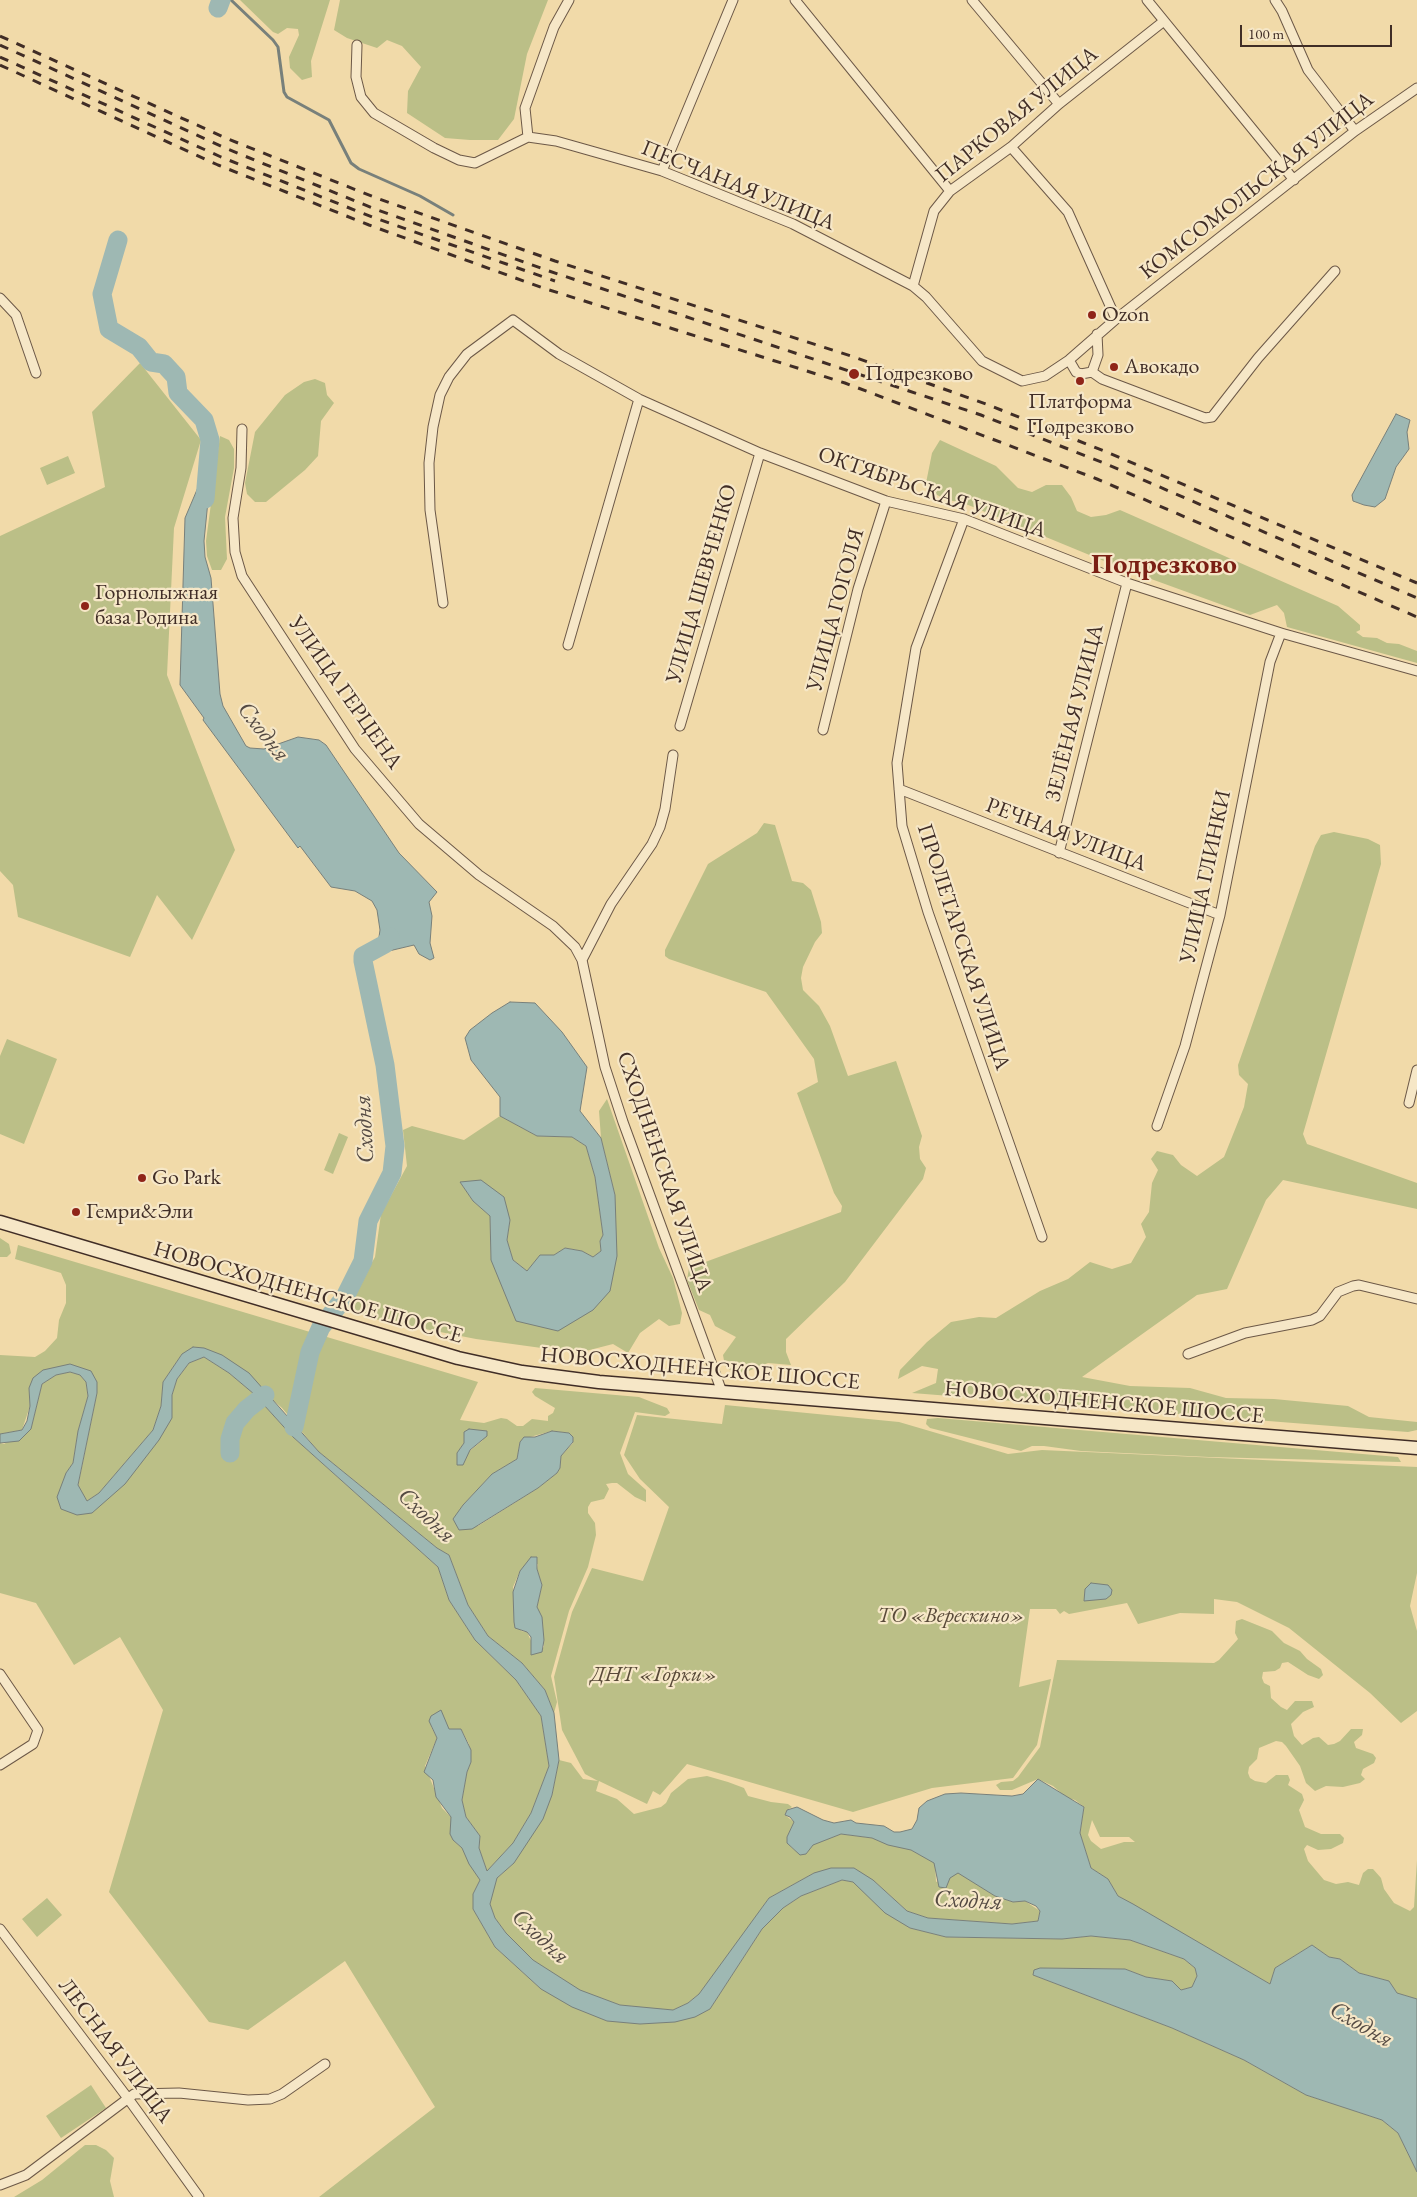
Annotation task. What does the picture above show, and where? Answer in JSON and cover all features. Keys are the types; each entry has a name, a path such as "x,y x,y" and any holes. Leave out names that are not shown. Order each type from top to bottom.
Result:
{"main road":[{"name":"НОВОСХОДНЕНСКОЕ ШОССЕ","path":"0,1222 355,1329 458,1358 522,1372 599,1382 1417,1448"}],"street":[{"path":"358,45 356,77 361,97 374,113 434,148 459,160 475,163 528,137 525,108 554,27 569,0"},
{"path":"662,171 733,0"},
{"path":"795,0 950,191"},
{"path":"972,0 1059,104"},
{"path":"1147,0 1294,180"},
{"path":"1275,0 1308,70 1355,131"},
{"name":"ПАРКОВАЯ УЛИЦА","path":"913,286 934,211 950,191 1011,147 1059,104 1164,21"},
{"name":"КОМСОМОЛЬСКАЯ УЛИЦА","path":"1069,360 1097,334 1355,131 1417,88"},
{"name":"ПЕСЧАНАЯ УЛИЦА","path":"528,137 556,141 662,171 792,224 913,286 926,297 982,360 1022,381 1045,376 1069,360"},
{"path":"1011,147 1068,212 1116,319"},
{"path":"1069,360 1072,368 1081,374 1092,372 1102,379 1204,418 1212,417 1258,358 1335,271"},
{"path":"0,298 16,315 36,373"},
{"name":"ОКТЯБРЬСКАЯ УЛИЦА","path":"444,603 430,510 433,427 440,395 448,377 468,354 513,320 559,354 639,399 760,453 886,501 964,519 1127,583 1281,633 1417,671"},
{"path":"1092,372 1098,355 1097,334"},
{"path":"568,645 639,399"},
{"name":"УЛИЦА ГЕРЦЕНА","path":"242,429 241,468 233,518 235,552 242,576 355,749 419,824 479,875 553,926 575,947 582,960"},
{"name":"УЛИЦА ШЕВЧЕНКО","path":"680,726 760,453"},
{"name":"УЛИЦА ГОГОЛЯ","path":"823,730 858,589 886,501"},
{"name":"ПРОЛЕТАРСКАЯ УЛИЦА","path":"964,519 916,648 897,763 902,826 928,912 1042,1237"},
{"name":"ЗЕЛЁНАЯ УЛИЦА","path":"1059,853 1127,583"},
{"name":"УЛИЦА ГЛИНКИ","path":"1156,1126 1185,1046 1220,915 1270,662 1281,633"},
{"path":"582,960 612,904 652,844 660,827 665,809 673,755"},
{"name":"РЕЧНАЯ УЛИЦА","path":"899,790 1220,915"},
{"name":"СХОДНЕНСКАЯ УЛИЦА","path":"582,960 605,1067 623,1122 722,1392"},
{"path":"1408,1103 1417,1070"},
{"path":"1188,1354 1245,1333 1312,1320 1320,1316 1338,1292 1353,1286 1359,1285 1417,1299"},
{"path":"0,1674 38,1730 33,1744 0,1765"},
{"name":"ЛЕСНАЯ УЛИЦА","path":"0,1929 127,2097 199,2197"},
{"path":"0,2185 26,2174 127,2097 146,2092 180,2093 248,2100 270,2099 282,2094 326,2064"}],"green space":[{"path":"240,0 330,0 311,61 312,77 302,80 290,68 289,57 299,35 298,29 287,28 278,34 273,32"},
{"path":"340,0 548,0 527,54 514,119 498,140 445,138 407,113 408,91 421,67 402,46 387,40 377,48 347,38 334,30"},
{"name":"Горнолыжная база Родина","path":"140,363 201,440 174,528 167,675 235,850 192,940 157,895 130,957 18,917 13,885 0,871 0,536 105,487 92,412"},
{"path":"315,379 325,383 327,395 334,403 321,421 318,456 305,470 266,502 255,502 247,494 245,483 255,432 285,395 304,382"},
{"path":"220,436 229,440 234,449 234,468 225,517 227,559 221,570 212,570 207,556 206,541"},
{"path":"940,440 996,466 1018,488 1032,492 1046,485 1062,485 1071,497 1077,511 1091,517 1106,515 1120,510 1338,606 1360,625 1360,630 1356,632 1363,637 1377,638 1387,643 1399,644 1417,651 1417,663 1287,627 1284,613 1277,605 1250,615 1121,568 961,502 946,500 932,492 926,483 932,453"},
{"path":"68,456 75,473 47,485 40,468"},
{"path":"764,823 775,825 792,881 803,883 811,890 821,922 822,933 815,942 803,967 801,978 803,990 819,1006 830,1026 848,1076 896,1061 922,1136 919,1147 920,1159 926,1168 923,1179 845,1282 786,1339 786,1352 791,1365 768,1363 746,1372 734,1373 725,1366 723,1355 736,1337 715,1326 710,1315 699,1310 687,1280 689,1268 841,1212 842,1206 834,1193 797,1093 818,1082 814,1059 766,992 665,956 665,950 708,864 757,833"},
{"path":"1334,832 1368,839 1380,845 1381,864 1303,1134 1307,1144 1417,1183 1417,1209 1283,1180 1266,1200 1227,1289 1197,1295 1082,1377 1130,1386 1190,1388 1226,1398 1274,1399 1348,1406 1369,1417 1417,1422 1417,1430 1408,1432 912,1393 936,1383 938,1369 922,1366 898,1379 900,1370 927,1342 951,1322 979,1317 996,1318 1040,1291 1068,1279 1090,1262 1112,1269 1131,1263 1146,1237 1141,1224 1149,1212 1152,1183 1158,1170 1151,1159 1157,1151 1173,1155 1181,1165 1197,1176 1224,1157 1244,1107 1248,1084 1239,1075 1238,1065 1315,846 1321,835"},
{"path":"7,1039 57,1059 24,1144 0,1134 0,1056"},
{"path":"607,1099 659,1248 673,1278 682,1313 680,1324 669,1326 659,1319 640,1333 628,1353 613,1344 578,1353 476,1339 379,1320 346,1309 375,1257 381,1214 407,1166 403,1130 412,1126 464,1140 500,1116 537,1136 572,1137 586,1146 595,1177 603,1235 600,1241 601,1251 593,1257 582,1251 565,1248 554,1255 540,1256 527,1271 513,1260 507,1240 510,1220 460,1182 473,1201 490,1216 491,1260 593,1310 615,1195 601,1138 599,1111"},
{"path":"339,1133 348,1137 333,1174 324,1170"},
{"path":"0,1238 9,1244 11,1253 7,1257 0,1257"},
{"path":"18,1245 478,1382 460,1420 484,1423 501,1418 507,1419 517,1426 523,1426 532,1419 548,1421 548,1416 553,1413 555,1408 535,1396 532,1392 535,1388 639,1397 667,1408 670,1413 665,1416 635,1412 620,1453 628,1474 646,1490 646,1502 635,1497 617,1483 612,1483 606,1484 609,1489 604,1499 591,1502 588,1507 588,1513 595,1523 596,1535 588,1567 569,1611 551,1676 557,1702 554,1713 545,1690 522,1663 488,1636 468,1605 449,1555 437,1548 319,1452 282,1408 222,1355 182,1354 163,1382 161,1406 153,1430 99,1493 87,1501 78,1486 97,1393 70,1364 29,1388 30,1406 22,1430 0,1434 0,1355 35,1357 45,1351 57,1338 59,1320 66,1303 66,1285 61,1273 15,1259","holes":["552,1431 569,1433 573,1443 561,1456 560,1468 557,1473 538,1488 478,1526 453,1520 463,1505 492,1474 517,1459 520,1442","483,1440 466,1454 466,1460 457,1453 464,1443","538,1564 537,1569 542,1585 537,1607 542,1624 544,1647 531,1655 532,1643 527,1632 521,1631 513,1587 520,1571"]},
{"path":"204,1357 229,1373 254,1394 293,1437 438,1567 449,1600 475,1640 516,1680 541,1716 549,1766 531,1813 513,1843 487,1871 479,1848 480,1836 466,1817 462,1800 467,1772 471,1762 469,1744 461,1729 449,1730 443,1720 431,1726 437,1738 425,1766 442,1808 451,1817 453,1840 462,1848 480,1880 473,1894 473,1909 495,1947 541,1989 607,2021 710,2009 762,1929 783,1908 801,1896 842,1880 853,1882 910,1928 946,1937 1062,1939 1091,1936 1130,1940 1184,1959 1195,1968 1197,1976 1192,1987 1181,1990 1172,1981 1146,1977 1125,1969 1040,1968 1033,1975 1172,2028 1244,2060 1306,2095 1382,2120 1398,2133 1417,2172 1417,2197 319,2197 435,2107 345,1961 248,2030 209,2022 109,1892 163,1710 120,1637 74,1665 36,1603 0,1593 0,1443 4,1444 31,1429 42,1384 56,1375 70,1372 80,1375 86,1382 88,1396 78,1431 73,1463 66,1473 92,1513 172,1418 172,1395 177,1379 189,1363"},
{"path":"725,1405 899,1422 1008,1454 1042,1450 1417,1467 1417,1573 1410,1606 1417,1631 1417,1711 1401,1723 1370,1693 1289,1628 1237,1602 1214,1599 1214,1614 1180,1613 1138,1624 1127,1603 1069,1614 1064,1611 1060,1614 1056,1609 1030,1609 1019,1687 1051,1679 1037,1745 1013,1778 932,1788 853,1812 687,1764 660,1795 653,1791 647,1804 599,1781 596,1791 617,1799 634,1814 661,1807 666,1803 671,1793 688,1779 707,1776 728,1782 744,1788 748,1796 788,1804 792,1807 787,1810 785,1815 794,1822 787,1837 791,1847 796,1851 806,1854 813,1844 841,1834 872,1838 911,1850 935,1863 936,1882 958,1872 995,1896 1013,1902 1025,1901 1040,1911 1038,1921 1012,1924 928,1918 907,1911 873,1880 814,1873 769,1898 721,1966 699,1994 688,2003 673,2010 646,2009 620,2005 580,1991 533,1960 506,1933 495,1918 490,1904 493,1889 497,1878 514,1863 552,1795 559,1760 571,1763 583,1779 598,1781 585,1774 562,1730 554,1677 572,1612 592,1568 643,1581 669,1507 640,1479 624,1455 637,1415 722,1424"},
{"path":"938,1418 1398,1457 1401,1462 1209,1457 1081,1451 1044,1446 1032,1446 1021,1451 930,1428 926,1424 927,1419"},
{"path":"1242,1619 1272,1631 1284,1643 1300,1651 1307,1659 1321,1669 1323,1675 1319,1679 1308,1675 1288,1662 1282,1663 1280,1668 1275,1671 1263,1672 1262,1678 1264,1683 1270,1686 1271,1698 1281,1707 1287,1710 1295,1701 1312,1701 1314,1707 1303,1712 1291,1724 1294,1736 1302,1745 1313,1738 1319,1737 1328,1745 1334,1744 1340,1741 1351,1729 1363,1729 1362,1735 1354,1742 1356,1748 1373,1754 1376,1758 1374,1763 1363,1769 1361,1775 1365,1779 1360,1783 1343,1787 1326,1786 1315,1791 1306,1783 1300,1766 1286,1746 1282,1742 1276,1741 1259,1748 1257,1759 1249,1767 1248,1773 1250,1778 1255,1781 1266,1783 1276,1775 1288,1775 1290,1780 1288,1785 1302,1794 1304,1800 1299,1810 1305,1827 1321,1834 1340,1834 1344,1838 1343,1843 1331,1849 1318,1850 1307,1845 1304,1849 1308,1861 1324,1880 1336,1884 1348,1882 1359,1885 1363,1873 1368,1869 1373,1869 1381,1878 1384,1889 1394,1903 1410,1911 1414,1907 1417,1860 1417,1999 1397,1993 1389,1981 1359,1973 1340,1959 1329,1957 1312,1945 1275,1968 1270,1984 1118,1896 1108,1879 1091,1868 1080,1833 1084,1807 1075,1800 1067,1798 1053,1786 1038,1779 1012,1790 1000,1790 996,1785 1001,1782 1013,1781 1018,1777 1040,1747 1057,1660 1214,1663 1238,1639 1235,1633 1236,1621","holes":["1092,1820 1100,1837 1129,1837 1135,1842 1124,1842 1101,1849 1091,1841 1088,1835"]},
{"path":"47,1898 62,1915 37,1937 22,1919"},
{"path":"91,2085 106,2108 61,2138 46,2116"},
{"path":"85,2145 96,2145 106,2150 114,2158 110,2181 114,2197 14,2197 42,2180"}],"water":[{"path":"1396,414 1410,420 1407,432 1409,449 1396,467 1385,499 1375,507 1353,501 1352,495"},
{"path":"207,474 210,475 204,541 205,557 211,578 220,694 223,706 246,746 250,748 264,749 298,737 319,740 326,745 399,853 437,892 429,902 432,916 430,943 434,958 430,960 419,954 414,945 372,955 369,948 379,937 380,930 377,910 372,901 355,891 331,887 300,846 298,848 203,720 204,718 180,685 185,518 199,485"},
{"path":"510,1002 535,1003 562,1032 587,1067 580,1111 601,1138 615,1195 617,1256 610,1291 593,1310 558,1331 516,1321 491,1260 490,1216 473,1201 460,1182 481,1180 504,1197 510,1220 507,1240 513,1260 527,1271 540,1255 554,1255 565,1248 582,1251 593,1257 601,1251 600,1241 603,1235 595,1177 586,1146 572,1137 537,1136 500,1116 500,1097 471,1060 465,1038 470,1030"},
{"path":"193,1347 204,1348 222,1355 249,1373 319,1452 437,1548 449,1555 468,1605 488,1636 522,1663 545,1690 554,1713 559,1760 552,1795 543,1819 514,1863 497,1878 490,1904 495,1918 506,1933 533,1960 580,1990 620,2005 673,2010 688,2003 699,1994 769,1898 814,1873 831,1868 854,1868 873,1880 907,1911 928,1918 1012,1924 1038,1921 1040,1911 1036,1906 1025,1901 1013,1902 995,1896 958,1873 950,1878 946,1888 939,1887 934,1863 911,1850 888,1845 872,1838 841,1834 813,1845 806,1854 800,1855 787,1843 787,1837 794,1822 785,1815 787,1810 797,1807 823,1820 834,1823 851,1820 856,1823 884,1826 894,1832 900,1832 912,1829 917,1820 919,1808 927,1801 945,1794 1012,1796 1023,1794 1038,1779 1084,1807 1080,1833 1091,1868 1108,1879 1118,1896 1270,1984 1275,1968 1312,1945 1329,1957 1340,1959 1359,1973 1389,1981 1397,1993 1417,1999 1417,2172 1398,2133 1382,2120 1306,2095 1244,2060 1172,2028 1033,1975 1034,1970 1040,1968 1125,1969 1146,1977 1172,1981 1181,1990 1192,1987 1197,1976 1195,1968 1184,1959 1130,1940 1091,1936 1062,1939 946,1937 910,1928 885,1913 853,1882 842,1880 801,1896 783,1908 762,1929 710,2009 695,2017 675,2022 640,2024 607,2021 572,2007 541,1989 495,1947 473,1909 473,1894 480,1880 469,1864 462,1848 453,1840 450,1834 451,1817 436,1797 433,1780 424,1772 437,1738 429,1721 431,1716 441,1710 449,1729 461,1729 471,1750 471,1762 467,1772 462,1800 466,1817 480,1836 479,1848 487,1871 513,1843 531,1813 549,1766 541,1716 516,1680 475,1640 449,1600 438,1567 293,1437 254,1394 229,1373 204,1357 189,1363 177,1379 172,1395 172,1418 159,1440 125,1484 92,1513 77,1515 61,1509 57,1497 66,1473 73,1463 78,1431 88,1396 86,1382 80,1375 70,1372 56,1375 42,1384 31,1429 19,1441 0,1443 0,1434 22,1430 27,1421 30,1406 29,1388 33,1378 43,1370 70,1364 91,1371 97,1382 97,1393 78,1485 87,1501 99,1493 153,1430 161,1406 163,1382 182,1354"},
{"path":"469,1429 487,1431 487,1436 470,1450 463,1465 457,1465 457,1453 464,1443 464,1432"},
{"path":"552,1431 569,1433 573,1437 573,1442 561,1456 560,1468 557,1473 538,1488 472,1529 459,1530 453,1519 463,1505 492,1474 517,1459 520,1442 524,1437 535,1437"},
{"path":"531,1557 537,1557 537,1569 542,1585 537,1607 542,1617 544,1640 542,1652 531,1655 531,1637 527,1632 515,1628 513,1592 520,1571"},
{"path":"1091,1583 1108,1585 1112,1590 1111,1595 1106,1599 1084,1601 1085,1589"}],"waterway":[{"name":"Сходня","path":"218,8 221,0"},
{"path":"231,0 278,47 284,92 287,97 329,120 351,163 359,169 420,196 453,215"},
{"name":"Сходня","path":"118,240 102,294 109,329 139,347 151,362 164,364 176,377 178,393 204,420 210,440 205,499"},
{"name":"Сходня","path":"294,1427 310,1352 321,1327 345,1297 363,1261 368,1221 392,1173 395,1146 385,1065 363,961 363,956 385,944 390,937"},
{"path":"230,1453 230,1439 235,1423 247,1409 265,1395"}],"railway":[{"path":"0,36 228,139 379,199 555,261 854,357 986,404 1109,453 1417,583"},
{"path":"0,45 225,148 375,209 549,271 981,415 1104,463 1417,598"},
{"path":"0,57 221,157 372,217 555,281"},
{"path":"0,65 218,165 369,225 543,288 845,383 1097,479 1417,617"}],"place":[{"name":"Ozon","path":"1092,315"},
{"name":"Авокадо","path":"1114,367"},
{"name":"Подрезково","path":"854,374"},
{"name":"Платформа Подрезково","path":"1080,381"},
{"name":"Горнолыжная база Родина","path":"85,606"},
{"name":"Go Park","path":"142,1178"},
{"name":"Гемри&Эли","path":"76,1212"}],"district":[{"name":"Подрезково","path":"1164,565"}],"park label":[{"name":"ТО «Верескино»","path":"951,1616"},
{"name":"ДНТ «Горки»","path":"654,1675"}]}
